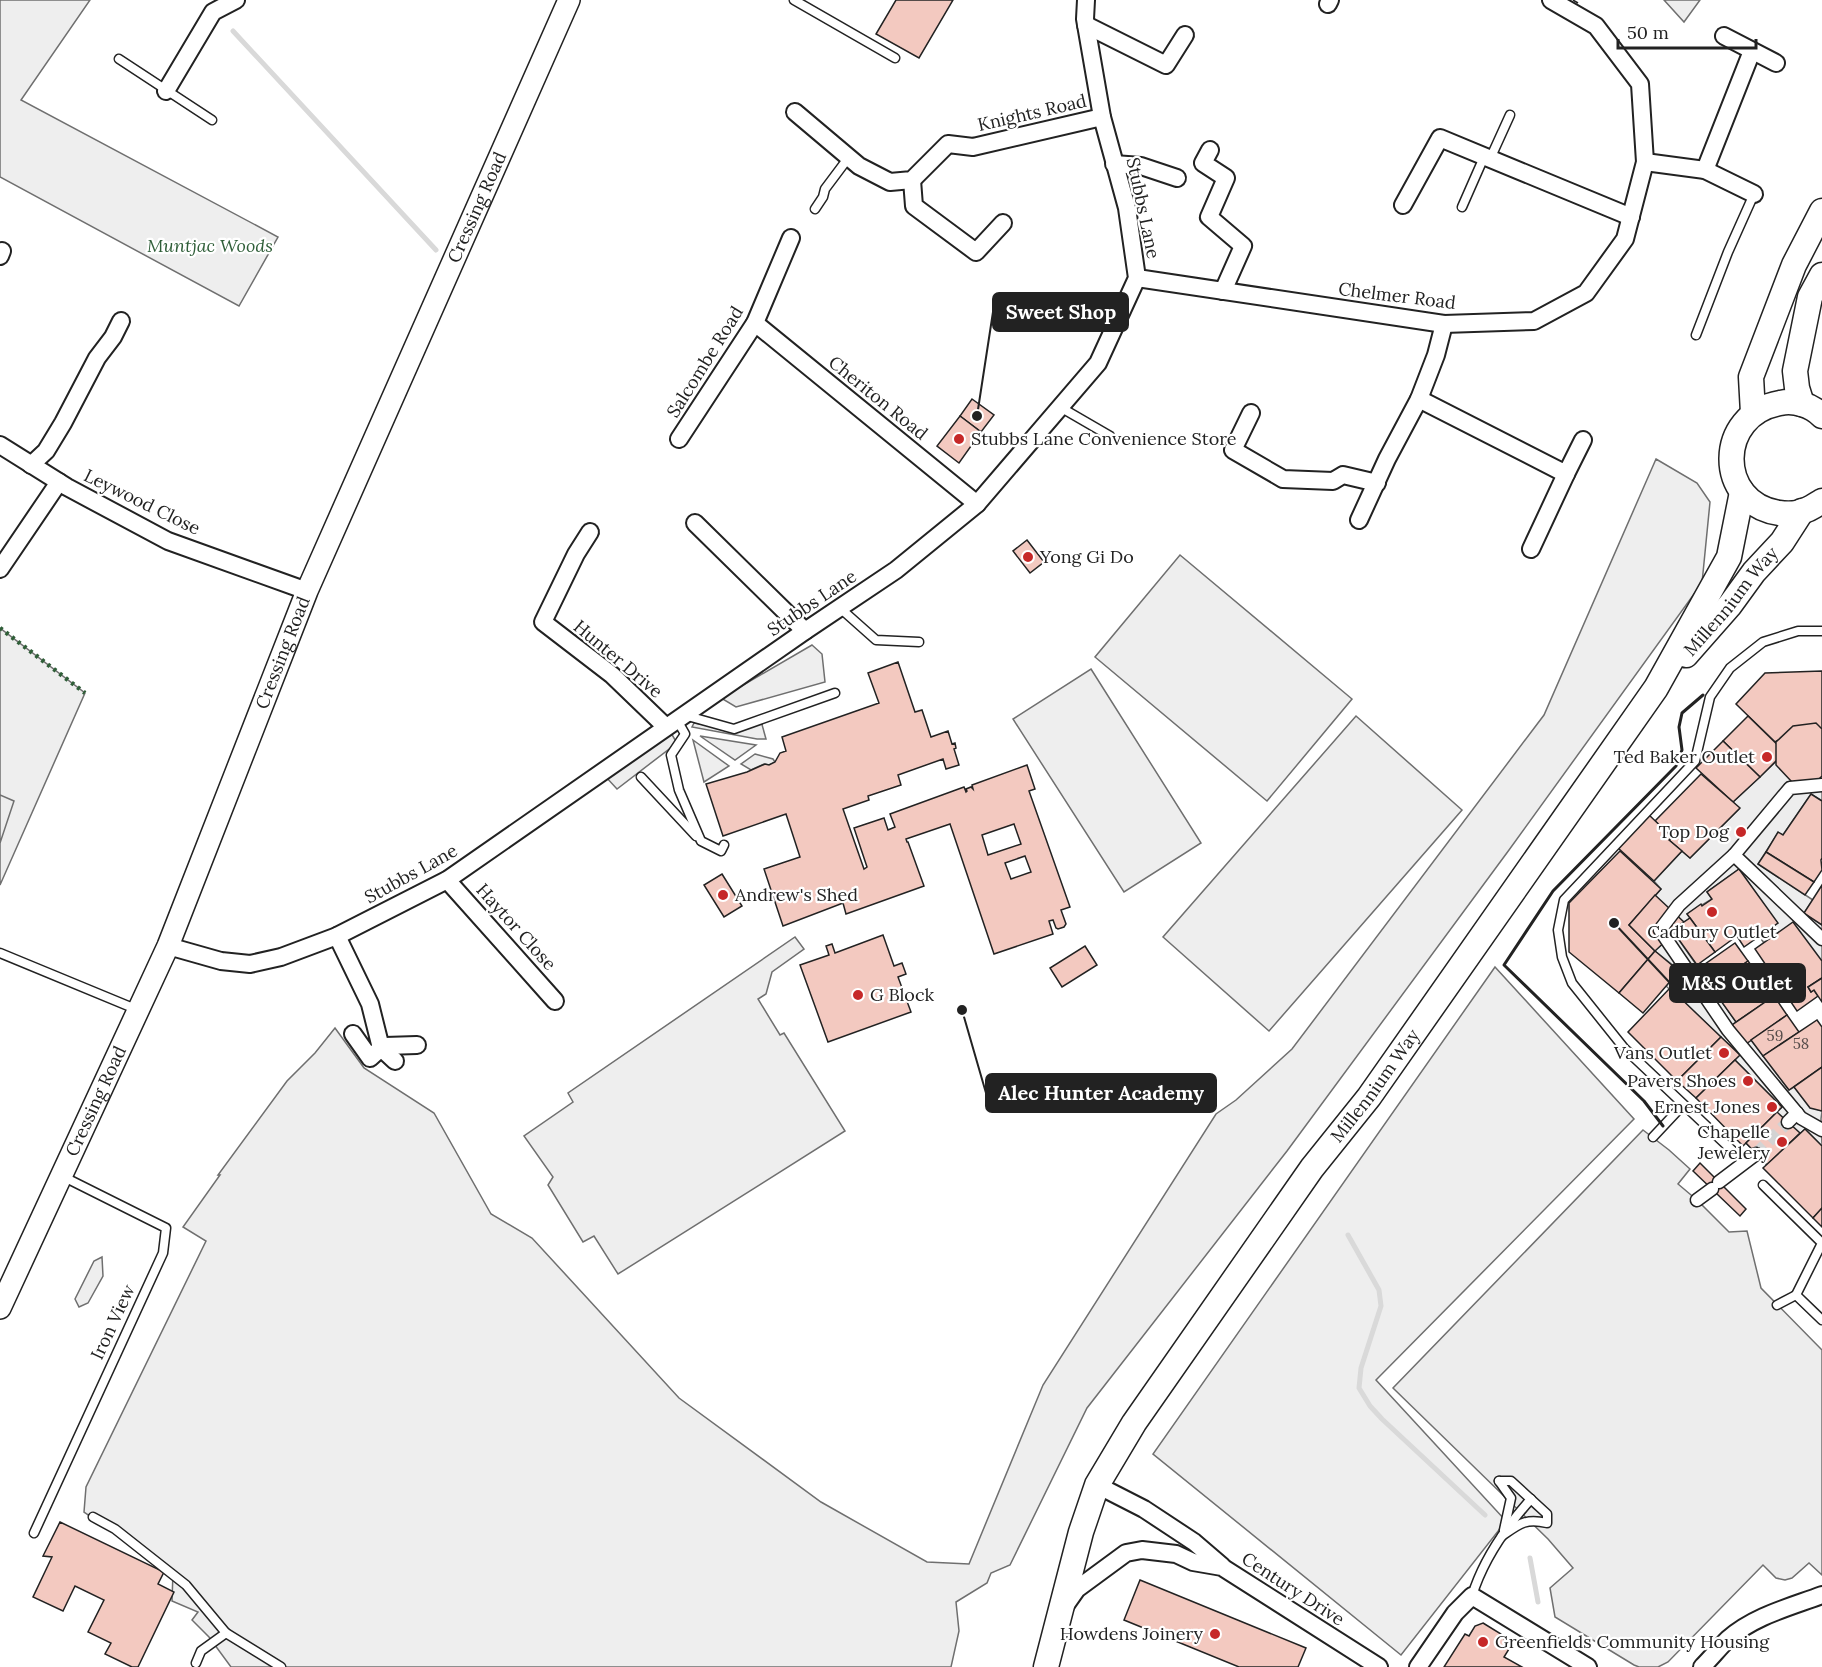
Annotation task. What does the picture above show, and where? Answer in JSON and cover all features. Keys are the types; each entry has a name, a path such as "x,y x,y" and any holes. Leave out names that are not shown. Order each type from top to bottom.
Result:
{"main road":[{"path":"1753,413 1751,377 1794,265 1822,211"},
{"path":"1812,410 1797,388 1795,370 1810,297 1822,275"},
{"path":"1812,410 1785,402 1768,405 1753,413 1741,426 1733,442 1731,459 1734,477 1742,492 1755,504 1769,511 1786,514 1813,509"},
{"name":"Millennium Way","path":"1046,1667 1081,1532 1097,1485 1134,1423 1312,1168 1369,1097 1656,688 1729,556 1742,492"},
{"name":"Millennium Way","path":"1656,688 1730,605 1754,572 1813,509"}],"street":[{"path":"166,91 213,12 236,0"},
{"name":"Cressing Road","path":"0,1308 168,946 307,591 569,0"},
{"name":"Stubbs Lane","path":"168,946 221,962 250,964 281,957 337,936 447,880 896,570 977,504 1098,363 1137,279 1127,208 1101,117 1086,25 1086,0"},
{"name":"Chelmer Road","path":"1137,279 1444,324 1534,321 1586,293 1625,239 1631,217 1645,162 1640,84 1596,26 1551,0"},
{"path":"1086,25 1166,65 1185,35"},
{"path":"1724,36 1776,63"},
{"path":"1705,170 1752,51"},
{"path":"795,112 859,166 890,182 912,180 914,206 976,252 1003,223"},
{"name":"Knights Road","path":"912,180 948,144 972,147 1101,117"},
{"path":"1403,205 1440,138 1631,217"},
{"path":"1210,150 1203,163 1226,178 1209,217 1243,246 1223,291"},
{"path":"1645,162 1705,170 1754,194"},
{"path":"1114,164 1141,166 1177,178"},
{"name":"Salcombe Road","path":"679,439 755,322 791,238"},
{"path":"32,465 46,451 97,358 113,338 121,321"},
{"name":"Cheriton Road","path":"755,322 977,504"},
{"path":"1359,520 1387,459 1419,399 1436,355 1444,324"},
{"path":"1419,399 1566,474"},
{"path":"1251,414 1233,450 1283,479 1333,481 1343,475 1377,483"},
{"path":"1531,549 1583,440"},
{"name":"Leywood Close","path":"0,445 59,482 168,541 307,591"},
{"path":"0,569 59,482"},
{"path":"695,523 805,631"},
{"name":"Hunter Drive","path":"590,532 576,554 543,622 676,721"},
{"path":"1822,785 1790,788 1734,855 1679,905 1660,930 1728,1030 1792,1117 1801,1118 1822,1130"},
{"path":"1734,855 1822,939"},
{"name":"Haytor Close","path":"447,880 555,1000"},
{"path":"337,936 370,1004 381,1048 395,1061"},
{"path":"353,1034 370,1058 385,1046 417,1045"},
{"path":"1697,1200 1756,1154"},
{"path":"1097,1485 1144,1509 1194,1542 1222,1567"},
{"name":"Century Drive","path":"1061,1611 1077,1589 1126,1553 1142,1550 1176,1554 1193,1562 1222,1567 1379,1667"},
{"path":"1702,1667 1728,1640 1746,1626 1822,1595"},
{"path":"1418,1667 1455,1612 1472,1596 1588,1667"}],"lane":[{"path":"794,0 895,58"},
{"path":"119,59 212,120"},
{"path":"1462,207 1510,115"},
{"path":"815,209 824,197 825,189 849,157"},
{"path":"1696,335 1728,252 1754,194"},
{"path":"1060,407 1110,436"},
{"path":"840,608 876,640 919,642"},
{"path":"1736,1154 1624,1048 1572,983 1562,957 1558,930 1564,900 1695,761 1710,697 1730,668 1763,642 1798,631 1822,631"},
{"path":"676,721 734,729 835,693"},
{"path":"676,721 685,734 671,755 679,790 701,841"},
{"path":"641,777 701,841 721,851 724,845"},
{"path":"0,953 138,1010"},
{"path":"1653,1137 1683,1105"},
{"name":"Iron View","path":"34,1533 163,1253 166,1228 62,1175"},
{"path":"1763,1185 1821,1243 1796,1295 1777,1305"},
{"path":"1796,1295 1822,1320"},
{"path":"1500,1481 1511,1481 1547,1514 1547,1523 1527,1521 1502,1536 1511,1498 1500,1481"},
{"path":"1472,1596 1478,1578 1502,1536 1531,1499"},
{"path":"93,1518 116,1529 186,1585 226,1633 280,1667"},
{"path":"196,1666 201,1651 226,1633"}],"green space":[{"name":"Muntjac Woods","path":"0,0 90,0 21,100 278,237 239,306 0,177"},
{"path":"1664,0 1700,0 1684,22"},
{"path":"1656,459 1697,483 1710,502 1702,583 1287,1151 1087,1408 1010,1565 991,1573 987,1583 956,1602 959,1631 951,1667 231,1667 209,1637 192,1620 198,1612 172,1601 173,1572 84,1512 86,1487 206,1241 183,1227 287,1081 315,1053 335,1028 364,1068 434,1113 491,1214 532,1238 679,1398 821,1502 927,1562 969,1564 1043,1385 1216,1114 1236,1100 1292,1049 1544,715"},
{"path":"1180,555 1352,699 1267,801 1095,657"},
{"path":"0,628 85,693 0,885"},
{"path":"812,645 822,654 825,682 736,707 721,698"},
{"path":"1091,669 1201,843 1124,892 1013,719"},
{"path":"1356,716 1462,810 1269,1031 1163,937"},
{"path":"761,721 766,739 692,727 694,723 735,730"},
{"path":"671,733 677,743 617,789 605,776"},
{"path":"700,736 756,745 735,760"},
{"path":"693,740 729,766 704,782"},
{"path":"755,754 773,759 775,762 751,770 741,764"},
{"path":"795,937 804,949 772,972 766,994 758,999 780,1035 784,1033 845,1131 618,1274 594,1236 583,1242 548,1185 553,1177 524,1136 573,1102 568,1093"},
{"path":"1495,967 1634,1119 1376,1380 1506,1521 1401,1655 1153,1454"},
{"path":"102,1257 103,1276 88,1303 79,1307 75,1299 94,1261"}],"shaded area":[{"path":"1795,730 1822,757 1822,801 1811,794 1783,835 1778,833 1758,864 1813,900 1804,913 1822,925 1822,961 1764,943 1759,936 1777,923 1739,869 1707,892 1712,899 1687,914 1690,918 1672,930 1736,1022 1732,1025 1751,1040 1789,1090 1794,1087 1810,1107 1822,1111 1822,1146 1805,1129 1767,1165 1746,1143 1782,1107 1735,1060 1739,1054 1666,986 1679,970 1655,951 1629,925 1661,889 1654,881 1682,851 1690,858 1739,809 1733,802 1785,753 1775,742"},
{"path":"0,795 14,801 0,843"},
{"path":"1643,1130 1690,1169 1678,1184 1729,1232 1747,1231 1761,1288 1822,1350 1822,1575 1809,1563 1792,1578 1785,1580 1776,1578 1763,1565 1668,1662 1658,1667 1634,1665 1555,1617 1550,1588 1573,1568 1548,1539 1393,1388"}],"building":[{"path":"896,0 953,0 919,58 876,34"},
{"path":"972,399 994,415 981,432 960,416"},
{"name":"Stubbs Lane Convenience Store","path":"960,416 981,432 959,463 937,446"},
{"name":"Yong Gi Do","path":"1027,540 1044,562 1030,573 1013,551"},
{"path":"898,662 915,712 922,710 931,737 948,731 952,744 955,743 956,748 954,749 959,765 946,769 943,759 898,775 901,785 868,796 869,800 843,809 864,869 867,867 854,828 884,818 888,830 895,827 890,814 964,787 966,792 966,789 971,787 973,789 972,785 1027,765 1035,789 1029,791 1070,907 1061,910 1066,924 1064,927 1058,929 1053,920 1049,921 1053,934 994,954 950,824 906,839 924,886 846,914 843,903 783,926 764,869 800,857 786,814 723,836 706,784 775,762 780,753 786,751 782,737 879,703 868,673","holes":["1014,824 1021,844 988,855 982,835","1025,856 1031,872 1011,879 1005,863"]},
{"path":"1822,671 1822,737 1813,728 1795,730 1775,742 1736,704 1765,673"},
{"path":"1748,716 1785,752 1760,777 1723,741"},
{"path":"1816,723 1822,729 1822,776 1817,781 1792,782 1776,765 1776,742 1793,726"},
{"path":"1723,741 1760,777 1733,802 1696,768"},
{"path":"1701,774 1740,808 1690,858 1669,840 1672,837 1655,821"},
{"path":"1811,794 1822,801 1822,870 1814,882 1766,852 1778,832 1783,835"},
{"path":"1648,814 1672,837 1669,840 1682,851 1654,881 1617,847"},
{"path":"1620,851 1661,889 1629,925 1655,951 1619,993 1569,952 1569,903"},
{"path":"1766,852 1814,882 1805,895 1758,864"},
{"path":"1739,869 1778,923 1744,947 1737,936 1715,952 1687,914 1712,899 1707,892"},
{"name":"Andrew's Shed","path":"722,874 742,906 724,917 704,885"},
{"path":"1822,885 1822,925 1804,913"},
{"path":"1655,895 1685,923 1655,951 1629,925"},
{"path":"1690,918 1715,952 1697,965 1672,930"},
{"path":"1793,922 1822,961 1822,978 1808,987 1818,996 1797,1011 1755,949"},
{"name":"G Block","path":"883,935 894,966 902,963 906,974 898,977 911,1012 828,1042 800,965 829,955 826,946 832,944 835,953"},
{"path":"1735,943 1748,961 1711,987 1698,969"},
{"path":"1085,946 1097,965 1062,987 1050,968"},
{"path":"1655,951 1679,971 1643,1013 1619,993"},
{"path":"1748,961 1774,996 1736,1022 1711,987"},
{"path":"1822,978 1822,1002 1814,990 1811,992 1808,987"},
{"path":"1670,988 1721,1037 1677,1081 1628,1032"},
{"path":"1774,996 1787,1015 1746,1044 1732,1025"},
{"path":"1787,1015 1799,1032 1763,1056 1751,1040"},
{"path":"1817,1020 1822,1027 1822,1067 1789,1090 1763,1056"},
{"path":"1721,1037 1740,1055 1696,1098 1677,1081"},
{"path":"1735,1060 1782,1107 1743,1146 1696,1098"},
{"path":"1822,1067 1822,1111 1810,1108 1794,1087"},
{"path":"1777,1112 1800,1133 1767,1165 1746,1143"},
{"path":"1805,1129 1822,1146 1822,1208 1813,1218 1763,1168"},
{"path":"1700,1163 1746,1209 1740,1216 1693,1171"},
{"path":"1822,1208 1822,1227 1813,1218"},
{"path":"60,1522 164,1572 158,1584 174,1592 138,1667 132,1667 105,1654 111,1643 88,1632 104,1600 75,1586 63,1611 33,1597 52,1557 43,1556"},
{"name":"Howdens Joinery","path":"1140,1580 1306,1648 1298,1667 1239,1667 1124,1620"},
{"name":"Greenfields Community Housing","path":"1483,1623 1501,1634 1509,1649 1504,1657 1522,1667 1444,1667 1465,1634 1469,1636 1475,1626"}],"waterway":[{"path":"233,31 436,250"},
{"path":"1348,1235 1379,1290 1381,1306 1361,1368 1359,1388 1370,1406 1382,1419 1485,1515"},
{"path":"1530,1558 1538,1602"}],"tunnel":[{"path":"1756,1154 1788,1122"}],"hedge":[{"path":"0,628 85,693"}],"fence":[{"path":"1573,0 1578,3"}],"wall":[{"path":"1663,1126 1644,1101 1504,965 1553,891 1676,766 1682,750 1679,727 1682,713 1703,695"}],"place":[{"name":"Sweet Shop","path":"977,416"},
{"name":"Stubbs Lane Convenience Store","path":"959,439"},
{"name":"Yong Gi Do","path":"1028,557"},
{"name":"Ted Baker Outlet","path":"1767,757"},
{"name":"Top Dog","path":"1741,832"},
{"name":"Andrew's Shed","path":"723,895"},
{"name":"Cadbury Outlet","path":"1712,912"},
{"name":"M&S Outlet","path":"1614,923"},
{"name":"G Block","path":"858,995"},
{"name":"Alec Hunter Academy","path":"962,1010"},
{"name":"Vans Outlet","path":"1724,1053"},
{"name":"Pavers Shoes","path":"1748,1081"},
{"name":"Ernest Jones","path":"1772,1107"},
{"name":"Chapelle Jewelery","path":"1782,1142"},
{"name":"Howdens Joinery","path":"1215,1634"},
{"name":"Greenfields Community Housing","path":"1483,1642"}]}
